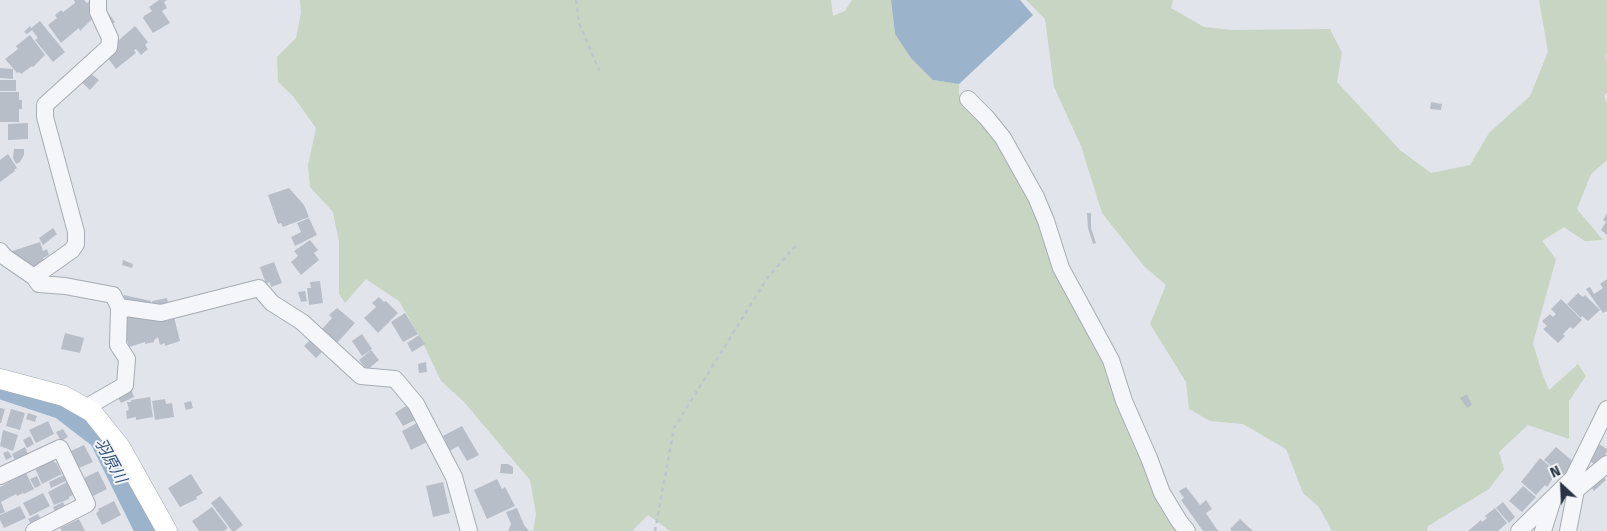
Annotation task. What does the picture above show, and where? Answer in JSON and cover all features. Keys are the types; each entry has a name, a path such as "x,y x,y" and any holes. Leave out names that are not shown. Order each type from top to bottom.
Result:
{"main road":[{"path":"0,379 64,396 92,412 120,447 167,531"}],"street":[{"path":"34,277 72,250 76,244 76,232 45,117 44,105 109,47 110,38 98,12 98,0"},
{"path":"968,100 986,117 1003,138 1036,197 1062,268 1112,360 1124,401 1150,458 1162,493 1187,531"},
{"path":"0,251 34,277 39,284 65,286 113,295 119,307 118,346 127,359 125,385 85,408"},
{"path":"119,307 161,314 259,288 272,303 302,322 361,376 395,379 416,404 454,477 458,506 458,531"},
{"path":"1519,531 1572,478 1607,408"},
{"path":"0,476 60,448 87,504 34,531"},
{"path":"1568,531 1576,490 1607,464"},
{"path":"1543,531 1554,496"},
{"path":"458,506 469,531"}],"path":[{"path":"576,0 579,23 599,70"},
{"path":"655,531 674,428 768,277 797,244"}],"green space":[{"path":"300,0 831,0 833,16 845,11 852,0 891,0 895,34 933,80 959,84 959,100 988,128 1012,162 1103,350 1179,531 670,531 648,515 632,531 533,531 536,514 530,480 464,402 441,381 422,341 399,301 366,279 345,303 339,294 339,242 333,212 310,187 308,165 316,128 293,96 278,82 277,57 296,38 301,13"},
{"path":"1026,0 1173,0 1171,8 1204,27 1233,30 1330,29 1342,53 1337,82 1400,150 1431,173 1470,165 1489,133 1530,96 1548,52 1539,0 1607,0 1607,55 1605,55 1607,61 1607,92 1604,96 1607,103 1607,160 1591,174 1577,209 1603,240 1585,241 1564,227 1542,241 1556,259 1533,343 1549,390 1578,364 1586,376 1569,401 1569,439 1528,425 1499,452 1504,469 1489,489 1428,526 1427,531 1332,531 1319,507 1303,493 1286,449 1243,424 1210,421 1189,409 1186,382 1150,324 1166,285 1144,266 1102,213 1081,146 1054,87 1045,19"}],"water":[{"path":"891,0 1020,0 1033,15 959,84 933,80 911,58 895,34"}],"building":[{"path":"74,0 84,0 87,3 92,0 99,0 115,22 102,31 92,19 80,31 79,28 61,43 48,25 57,18 55,15 61,10 63,12 75,3"},
{"path":"159,0 167,0 164,2 167,8 162,11 170,23 153,33 143,18 152,11 149,7"},
{"path":"40,21 65,52 53,62 35,40 38,38 32,30 27,34 24,32 30,26 31,28"},
{"path":"135,26 148,42 145,45 148,49 141,55 136,49 134,50 136,53 116,69 104,53"},
{"path":"30,35 45,55 33,67 21,74 17,73 5,59 18,49 16,46"},
{"path":"81,66 99,80 90,90 78,79"},
{"path":"0,68 13,69 13,79 0,78"},
{"path":"0,80 16,80 16,91 0,91"},
{"path":"0,92 19,92 19,100 22,100 22,109 19,109 19,122 0,122"},
{"path":"1431,102 1442,104 1441,110 1430,109"},
{"path":"28,123 28,139 8,140 8,124"},
{"path":"14,149 24,149 24,155 20,162 16,164 13,158"},
{"path":"8,154 17,168 0,182 0,160"},
{"path":"289,188 304,205 309,217 283,227 281,223 278,224 268,195"},
{"path":"1087,213 1091,213 1091,228 1096,243 1093,244 1088,228"},
{"path":"1607,213 1607,235 1601,230 1606,222 1603,220"},
{"path":"309,218 317,235 295,246 291,237 301,232 297,223"},
{"path":"53,228 57,234 43,245 39,238"},
{"path":"310,240 318,250 314,253 319,260 301,275 291,262 298,256 294,251"},
{"path":"40,242 43,251 47,249 49,255 43,258 45,262 30,268 6,253"},
{"path":"123,260 133,264 132,268 122,265"},
{"path":"274,262 282,283 271,287 270,282 266,284 260,267"},
{"path":"1607,279 1607,311 1603,313 1586,289 1590,287 1594,294 1603,288 1600,284"},
{"path":"320,281 323,303 309,305 307,288 311,288 310,282"},
{"path":"305,291 307,301 301,302 298,292"},
{"path":"1578,293 1583,297 1585,295 1600,310 1588,321 1582,316 1581,318 1567,304"},
{"path":"124,295 151,301 149,309 122,302"},
{"path":"379,297 398,313 378,333 364,318 376,307 372,303"},
{"path":"167,298 169,307 154,310 152,301"},
{"path":"1561,299 1582,320 1573,329 1570,327 1558,343 1543,329 1547,326 1542,321 1550,314 1553,317 1556,314 1551,309"},
{"path":"337,308 355,323 337,343 322,329 332,318 329,315"},
{"path":"405,313 418,334 403,342 391,322"},
{"path":"124,315 174,317 180,341 165,346 165,343 160,345 158,337 154,342 145,344 145,342 129,347 124,329"},
{"path":"65,333 84,338 80,353 61,349"},
{"path":"362,334 372,349 362,356 352,341"},
{"path":"419,335 425,344 412,352 407,343"},
{"path":"313,337 325,349 316,358 304,346"},
{"path":"371,350 379,360 367,370 359,360"},
{"path":"426,362 427,372 419,373 418,364"},
{"path":"131,389 134,397 121,403 117,396"},
{"path":"1467,394 1472,405 1467,408 1460,398"},
{"path":"150,397 153,417 136,420 136,417 127,419 126,411 129,410 127,402"},
{"path":"165,399 166,404 172,403 174,417 155,420 152,401"},
{"path":"404,400 431,440 411,450 402,431 417,423 415,420 403,426 395,413 406,406"},
{"path":"191,401 193,408 186,410 184,403"},
{"path":"0,408 5,409 1,423 0,423"},
{"path":"11,409 25,413 20,430 6,426"},
{"path":"28,413 37,416 35,422 26,419"},
{"path":"48,421 54,434 36,443 29,430"},
{"path":"462,426 479,455 467,461 458,446 450,451 443,436"},
{"path":"63,429 68,437 61,441 56,432"},
{"path":"3,430 18,435 13,451 0,446"},
{"path":"30,436 34,444 27,448 23,440"},
{"path":"1599,444 1607,449 1607,452 1597,467 1590,461"},
{"path":"84,445 93,462 79,468 71,451"},
{"path":"25,447 29,456 16,462 12,454"},
{"path":"1556,447 1576,464 1565,477 1544,460"},
{"path":"8,451 12,457 6,460 3,453"},
{"path":"1540,458 1557,472 1547,487 1545,485 1536,495 1521,482"},
{"path":"53,460 62,474 42,484 35,468"},
{"path":"501,464 508,464 513,467 513,474 500,473"},
{"path":"98,471 107,489 93,496 84,478"},
{"path":"26,473 34,489 17,496 16,494 1,502 5,512 0,514 0,487"},
{"path":"66,474 68,480 51,488 49,482"},
{"path":"191,474 203,493 196,497 197,499 180,507 168,488"},
{"path":"1601,474 1606,480 1594,491 1589,485"},
{"path":"37,476 41,485 35,488 30,479"},
{"path":"497,479 502,489 505,487 515,506 487,519 474,490"},
{"path":"67,482 73,495 69,499 54,505 48,492"},
{"path":"443,482 450,513 433,517 426,486"},
{"path":"1523,486 1536,497 1522,512 1509,501"},
{"path":"1186,487 1200,505 1206,500 1212,509 1206,513 1218,531 1203,531 1181,500 1184,498 1179,491"},
{"path":"43,493 50,506 30,516 23,503"},
{"path":"220,496 243,525 235,531 232,531 211,503"},
{"path":"114,501 121,515 102,525 96,513 99,511 98,509"},
{"path":"63,502 67,510 56,514 53,507"},
{"path":"1503,502 1515,517 1509,523 1496,508"},
{"path":"20,506 26,518 4,528 0,515"},
{"path":"212,507 228,528 224,531 199,531 192,521"},
{"path":"517,508 524,525 529,531 508,531 511,524 506,512"},
{"path":"1495,508 1507,523 1498,531 1468,531 1481,520 1482,522 1487,518 1485,516"},
{"path":"38,514 42,521 32,526 28,519"},
{"path":"79,519 85,531 62,531 60,528"},
{"path":"1240,519 1253,531 1232,531 1230,529"}],"waterway":[{"name":"羽原川","path":"0,388 61,408 100,438 146,531"}]}
